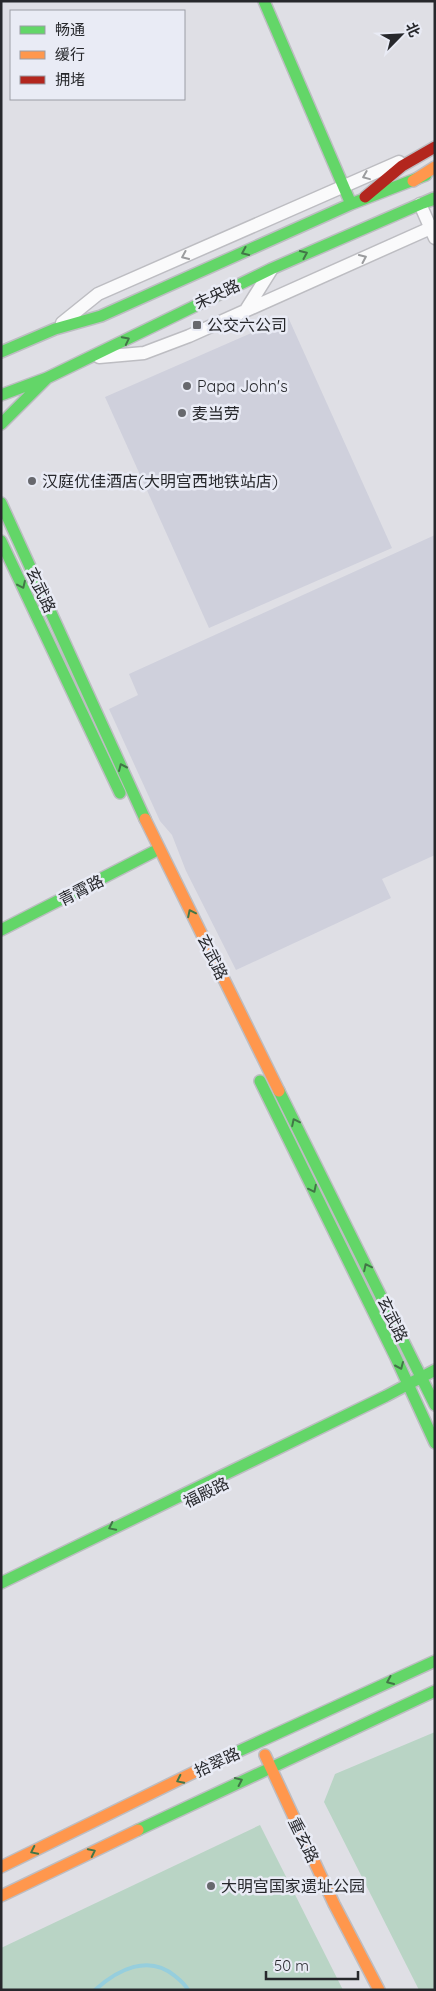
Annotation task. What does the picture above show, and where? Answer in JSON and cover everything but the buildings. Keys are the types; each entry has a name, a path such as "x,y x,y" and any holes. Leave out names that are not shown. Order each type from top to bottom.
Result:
{"main road":[{"path":"264,1 343,185 356,202 402,166 431,149"},
{"name":"未央路","path":"1,352 30,338 55,329 101,316 356,202 412,181 435,169"},
{"name":"未央路","path":"1,395 47,378 272,269 376,222 426,207 435,198"},
{"path":"1,340 30,338"},
{"path":"1,424 47,378"},
{"name":"玄武路","path":"1,503 149,850"},
{"name":"玄武路","path":"1,541 128,810 421,1375 431,1387 435,1405"},
{"name":"青霄路","path":"1,930 149,850"},
{"name":"玄武路","path":"256,1072 435,1443"},
{"path":"410,1389 421,1375 435,1370"},
{"path":"410,1389 431,1387"},
{"name":"福殿路","path":"1,1583 410,1389"},
{"name":"福殿路","path":"1,1592 410,1389"},
{"name":"拾翠路","path":"1,1867 435,1661"},
{"name":"拾翠路","path":"1,1896 270,1767 435,1691"},
{"name":"重玄路","path":"259,1743 334,1904 379,1990"}],"street":[{"path":"55,329 98,294 343,185 431,149"},
{"path":"89,358 144,353 189,336 433,231 426,207"},
{"path":"237,233 276,239"},
{"path":"246,310 272,269"}],"shaded area":[{"path":"288,317 392,548 209,628 105,397"},
{"path":"435,535 435,855 382,879 391,898 236,970 186,871 172,835 160,821 109,709 138,695 129,674"}],"green space":[{"path":"435,1732 435,1990 419,1990 324,1802 335,1774"},
{"name":"大明宫国家遗址公园","path":"260,1825 343,1990 1,1990 1,1948"}],"waterway":[{"path":"95,1990 114,1976 134,1967 144,1965 165,1969 181,1981 188,1990"}],"traffic: fast":[{"path":"264,1 351,204"},
{"path":"1,352 55,329 101,316 351,204 426,175"},
{"path":"1,395 47,378 271,269 434,198"},
{"path":"420,204 435,199"},
{"path":"1,424 46,379"},
{"path":"1,503 145,819"},
{"path":"1,541 120,793"},
{"path":"1,930 159,849"},
{"path":"260,1081 396,1358 435,1443"},
{"path":"279,1091 435,1405"},
{"path":"1,1583 386,1396 435,1370"},
{"path":"215,1762 435,1661"},
{"path":"138,1830 435,1691"}],"traffic: slow":[{"path":"413,181 435,167"},
{"path":"145,819 279,1091"},
{"path":"265,1755 334,1904 379,1990"},
{"path":"1,1867 215,1762"},
{"path":"1,1896 138,1830"}],"traffic: jam":[{"path":"365,197 402,166 435,147"}],"place":[{"name":"公交六公司","path":"197,325"},
{"name":"Papa John's","path":"187,386"},
{"name":"麦当劳","path":"182,413"},
{"name":"汉庭优佳酒店(大明宫西地铁站店)","path":"32,481"},
{"name":"大明宫国家遗址公园","path":"211,1886"}]}
